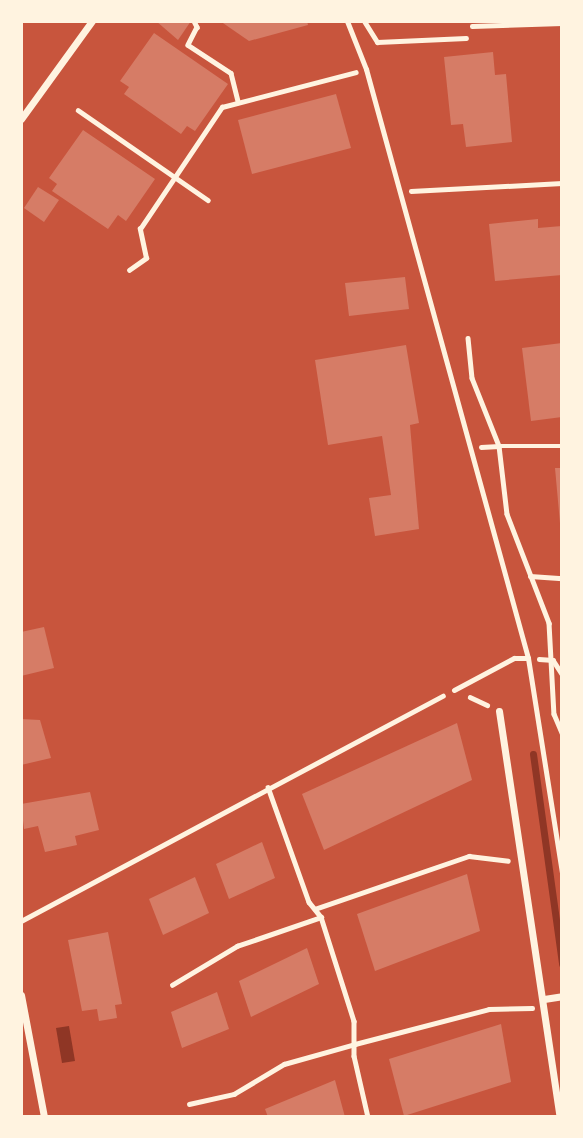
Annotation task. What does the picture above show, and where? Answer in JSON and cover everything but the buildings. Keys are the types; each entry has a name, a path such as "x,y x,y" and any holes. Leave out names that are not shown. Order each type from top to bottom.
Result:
{"street":[{"path":"21,119 92,21"},
{"path":"499,711 560,1117"},
{"path":"21,995 44,1117"},
{"path":"544,999 562,996"}],"lane":[{"path":"347,21 399,192 528,658 562,872"},
{"path":"364,21 367,30 377,42 466,38"},
{"path":"352,34 367,30"},
{"path":"454,690 514,658 528,658"}],"path":[{"path":"194,21 197,27 188,45 231,73 238,102"},
{"path":"129,270 146,258 140,229 222,107 341,75"},
{"path":"78,110 208,200"},
{"path":"399,192 562,183"},
{"path":"468,338 472,378 499,446 507,514 549,623 554,714 562,733"},
{"path":"469,447 562,446"},
{"path":"530,576 562,578"},
{"path":"528,658 553,660"},
{"path":"553,660 562,674"},
{"path":"21,921 454,690 499,711"},
{"path":"268,788 314,909 321,917 354,1021 355,1044 368,1117"},
{"path":"314,909 469,856 523,862"},
{"path":"172,985 237,946 321,917"},
{"path":"189,1104 234,1094 284,1063 489,1009 531,1009"}],"shaded area":[{"path":"69,1026 75,1061 62,1063 56,1028"}],"waterway":[{"path":"533,754 562,964"}]}
